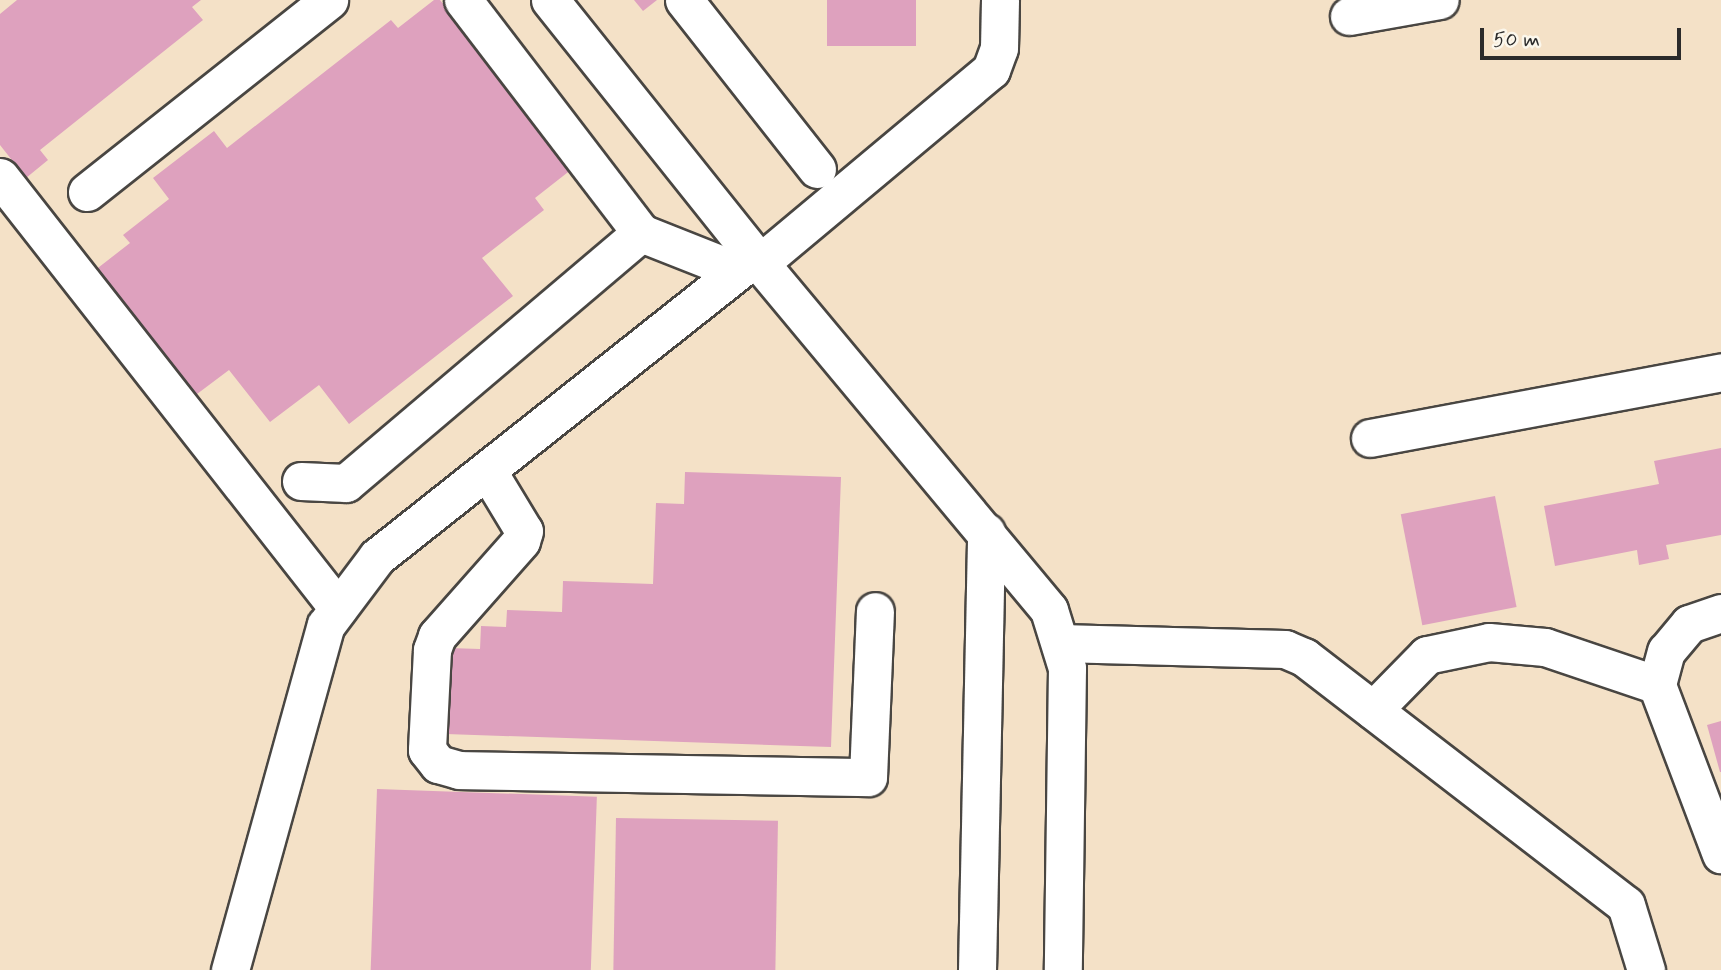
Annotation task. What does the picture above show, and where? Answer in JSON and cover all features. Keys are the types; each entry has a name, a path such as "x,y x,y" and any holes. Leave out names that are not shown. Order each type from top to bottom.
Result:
{"street":[{"path":"87,192 329,0"},
{"path":"463,0 641,233 751,263"},
{"path":"550,0 751,263 986,532 1049,610 1067,668 1063,970"},
{"path":"684,0 817,169"},
{"path":"230,970 326,625 377,557 991,70 999,48 1000,0"},
{"path":"1349,16 1440,0"},
{"path":"0,177 338,608"},
{"path":"301,481 346,483 641,233"},
{"path":"1370,438 1721,372"},
{"path":"487,470 524,531 522,541 437,636 432,650 427,750 438,764 459,769 868,777 874,611"},
{"path":"977,970 986,532"},
{"path":"1721,613 1689,624 1667,651 1657,685 1721,852"},
{"path":"1373,710 1427,655 1489,642 1545,647 1657,685"},
{"path":"1060,643 1285,649 1304,657 1626,905 1646,970"}],"building":[{"path":"17,0 201,0 192,7 203,20 40,150 48,160 26,178 0,145 0,14"},
{"path":"434,0 440,0 572,169 535,198 544,210 482,258 513,296 349,424 319,385 270,422 229,370 193,397 94,271 130,243 123,235 169,199 153,178 214,131 227,148 391,20 398,28"},
{"path":"634,0 657,0 643,11"},
{"path":"827,0 916,0 916,46 827,46"},
{"path":"1721,448 1721,535 1666,545 1669,559 1639,565 1637,550 1555,566 1544,506 1659,484 1654,461"},
{"path":"685,472 841,477 831,747 446,734 449,648 480,649 481,626 506,627 507,610 562,612 563,581 653,584 656,503 684,504"},
{"path":"1495,496 1517,607 1422,625 1401,514"},
{"path":"1721,721 1721,772 1720,772 1707,725"},
{"path":"377,789 597,797 591,970 371,970"},
{"path":"616,818 778,821 775,970 613,970"}]}
